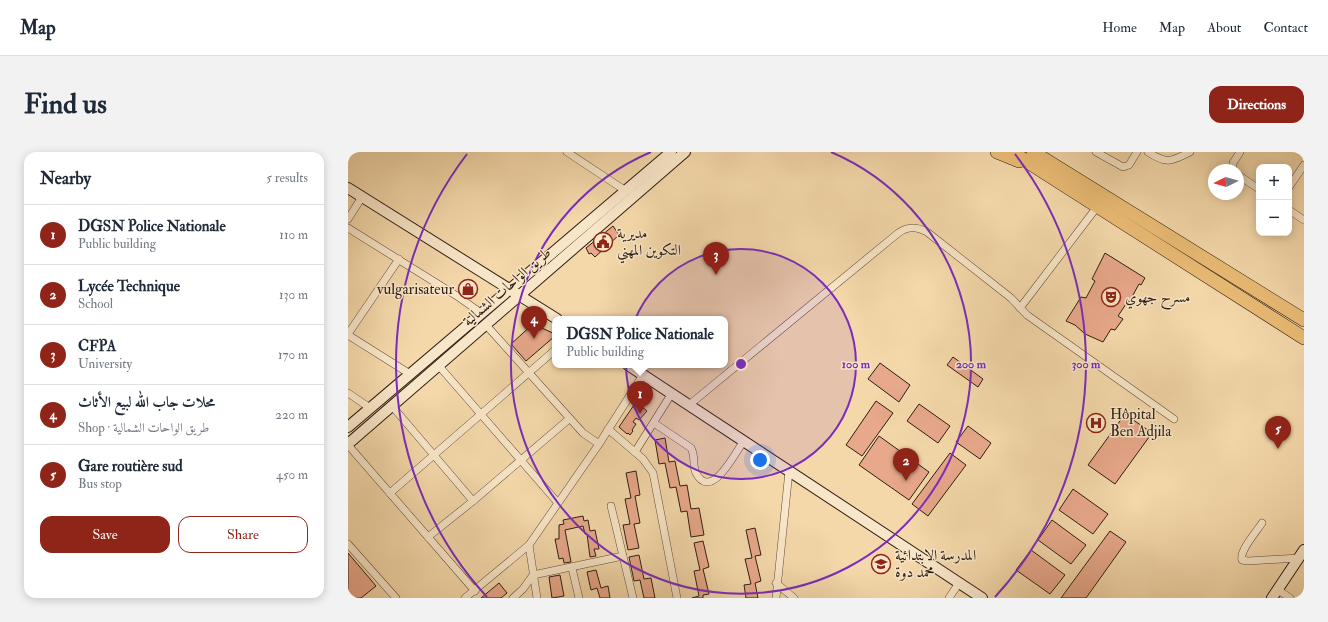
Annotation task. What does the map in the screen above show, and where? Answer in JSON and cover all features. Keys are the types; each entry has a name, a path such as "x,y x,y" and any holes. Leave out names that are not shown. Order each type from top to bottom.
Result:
{"highway":[{"path":"996,152 1038,169"},
{"path":"1012,152 1304,338"},
{"path":"1033,152 1304,320"},
{"path":"1045,152 1064,171"}],"main road":[{"name":"طريق الواحات الشمالية","path":"348,427 671,152"},
{"name":"طريق الواحات الشمالية","path":"348,444 686,152"},
{"path":"348,188 552,316"},
{"path":"632,368 982,598"},
{"path":"1275,594 1301,554"}],"street":[{"path":"568,152 626,190"},
{"path":"1096,152 1123,167 1129,165 1137,152"},
{"path":"1148,152 1164,161 1170,161 1190,152"},
{"path":"1233,164 1240,152"},
{"path":"1292,183 1304,165"},
{"path":"1244,179 1256,187"},
{"path":"348,219 362,197"},
{"path":"1020,308 1097,207"},
{"path":"1292,212 1304,220"},
{"path":"348,228 457,296 481,313"},
{"path":"689,406 902,230 908,228 921,228 1011,298 1027,315 1174,419"},
{"path":"399,259 348,335 410,374"},
{"path":"486,325 569,419 588,438 600,444"},
{"path":"390,493 552,353"},
{"path":"439,366 558,503"},
{"path":"465,598 529,545 600,444 642,375"},
{"path":"635,452 672,393"},
{"path":"348,394 370,408"},
{"path":"392,406 473,501"},
{"path":"428,537 522,460 569,419"},
{"path":"654,423 691,448 694,454 695,471 701,479 706,481 714,481 721,474 743,442"},
{"path":"608,429 643,459 653,473 677,598"},
{"path":"348,444 475,591"},
{"path":"776,598 776,582 789,471"},
{"path":"611,506 633,598"},
{"path":"1262,523 1244,549 1241,555 1242,560 1248,561 1301,554"},
{"path":"348,544 396,598"},
{"path":"529,545 537,598"},
{"path":"513,598 523,589 533,575 572,568 623,556"},
{"path":"572,568 580,598"},
{"path":"776,582 794,598"},
{"path":"949,598 959,583"},
{"path":"1275,594 1290,598"}],"building":[{"name":"مديرية التكوين المهني","path":"613,226 619,235 595,257 591,253 589,254 586,248"},
{"name":"مسرح جهوي","path":"1105,253 1145,278 1141,285 1139,284 1133,295 1136,297 1131,302 1128,301 1118,316 1123,319 1115,330 1111,329 1103,342 1085,334 1075,325 1066,321 1081,297 1086,298 1095,281 1092,279"},
{"path":"533,324 552,333 552,339 526,361 511,344"},
{"path":"953,357 983,379 978,387 947,365"},
{"path":"880,363 910,385 899,402 868,379"},
{"path":"876,401 893,413 862,456 846,445"},
{"path":"636,402 647,411 639,420 636,418 633,422 636,424 630,435 619,427"},
{"path":"919,404 950,426 938,443 907,421"},
{"path":"1125,414 1152,433 1115,484 1088,465"},
{"path":"968,426 991,443 980,459 956,442"},
{"path":"879,436 929,472 909,500 859,465"},
{"path":"665,438 669,462 675,461 680,486 687,485 691,509 699,508 704,535 691,537 687,511 681,512 676,487 670,488 665,463 659,464 655,440"},
{"path":"950,453 966,465 928,516 912,504"},
{"path":"636,471 640,495 635,496 640,523 634,524 639,548 628,550 623,525 630,524 625,499 631,498 626,473"},
{"path":"1073,489 1108,514 1093,534 1059,510"},
{"path":"583,516 584,521 588,520 590,531 595,530 599,549 594,549 596,556 590,557 587,534 585,534 583,526 565,530 571,562 564,563 563,558 559,559 555,539 559,539 559,525 564,524 563,520"},
{"path":"1052,520 1086,545 1071,564 1038,540"},
{"path":"755,528 761,555 755,556 761,581 755,583 758,598 746,598 744,585 751,584 745,559 752,558 746,530"},
{"path":"1110,531 1126,542 1086,598 1061,598"},
{"path":"703,541 709,567 703,569 709,594 703,595 703,598 692,598 699,596 694,571 700,570 694,543"},
{"path":"1031,550 1065,575 1050,594 1016,570"},
{"path":"348,553 376,586 361,598 348,598"},
{"path":"639,555 644,579 651,578 655,598 644,598 640,580 634,581 629,557"},
{"path":"596,570 601,588 608,586 610,598 600,598 597,588 591,590 587,572"},
{"path":"560,575 564,596 552,598 549,577"},
{"path":"499,583 507,593 501,598 481,598"}],"place":[{"name":"مديرية التكوين المهني","path":"603,242"},
{"name":"CFPA","path":"716,275"},
{"name":"vulgarisateur","path":"468,289"},
{"name":"مسرح جهوي","path":"1111,297"},
{"name":"محلات جاب الله لبيع الأثاث","path":"534,339"},
{"name":"DGSN Police Nationale","path":"640,414"},
{"name":"Hôpital Ben Adjila","path":"1096,423"},
{"name":"Gare routière sud","path":"1278,449"},
{"name":"Lycée Technique","path":"906,481"},
{"name":"المدرسة الابتدائية محمد دوة","path":"881,564"}]}
